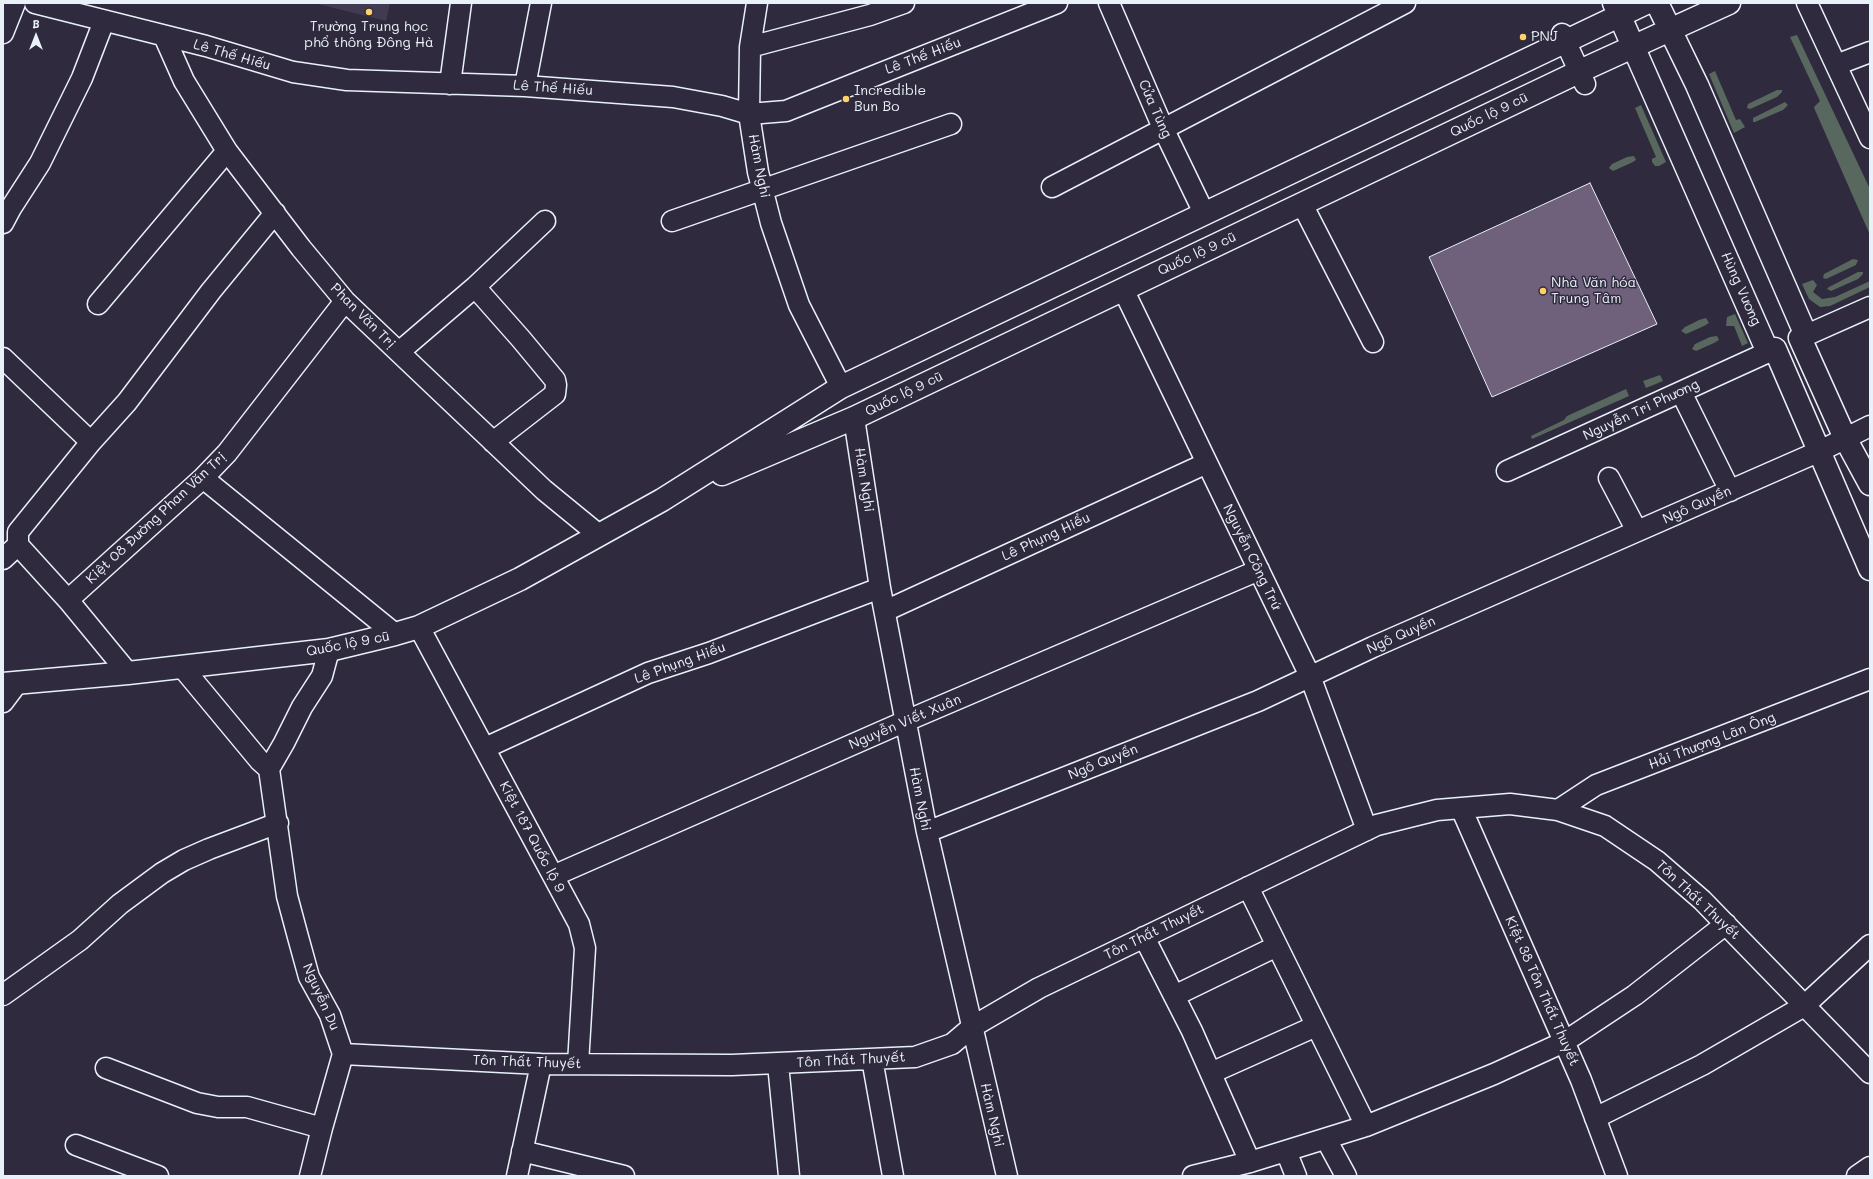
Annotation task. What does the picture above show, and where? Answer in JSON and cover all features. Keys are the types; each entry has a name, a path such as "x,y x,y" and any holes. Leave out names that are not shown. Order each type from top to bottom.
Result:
{"main road":[{"name":"Quốc lộ 9 cũ","path":"10,683 128,673 329,650 419,627 520,579 662,500 841,387 1287,173 1564,38 1617,9 1646,3"},
{"path":"1657,3 1671,30 1803,335 1845,438 1870,484"},
{"name":"Quốc lộ 9 cũ","path":"662,500 854,418 1302,204 1582,78 1632,47 1729,3"},
{"name":"Hùng Vương","path":"1617,9 1632,47 1771,349 1820,451 1835,491 1870,569"},
{"path":"1287,173 1302,204"},
{"path":"1204,213 1217,244"},
{"path":"1109,258 1123,289"},
{"path":"1771,349 1803,335"},
{"path":"841,387 854,418"}],"street":[{"path":"3,33 15,3"},
{"name":"Lê Thế Hiếu","path":"35,3 164,36 293,72 348,80 525,86 673,97 722,106 749,114 786,111 1057,3"},
{"path":"450,84 461,3"},
{"path":"525,86 541,3"},
{"name":"Hàm Nghi","path":"757,3 750,47 749,114 758,172 771,223 799,305 841,387"},
{"path":"750,47 870,15 904,3"},
{"name":"Cửa Tùng","path":"1109,3 1164,128 1204,213"},
{"path":"1052,187 1405,3"},
{"path":"1807,3 1870,138"},
{"path":"3,223 40,163 82,78 104,21"},
{"name":"Phan Văn Trị","path":"164,36 184,81 227,151 345,302 544,490 599,535"},
{"path":"1564,38 1582,78"},
{"path":"1836,65 1870,52"},
{"path":"672,221 951,124"},
{"path":"98,304 227,151"},
{"path":"1302,204 1373,342"},
{"path":"128,673 68,600 18,545 18,535 20,530 91,442 127,402 211,291 275,213"},
{"path":"399,352 475,287 545,221"},
{"path":"475,287 555,380 556,385 556,394 493,442"},
{"name":"Nguyễn Công Trứ","path":"1123,289 1310,676 1367,830"},
{"name":"Kiệt 08 Đường Phan Văn Trị","path":"68,600 203,478 231,447 345,302"},
{"path":"1803,335 1870,307"},
{"name":"Nguyễn Tri Phương","path":"1507,471 1681,392 1771,349"},
{"path":"3,358 91,442"},
{"path":"1681,392 1730,491"},
{"name":"Hàm Nghi","path":"854,418 880,588 927,832 1006,1176"},
{"name":"Ngô Quyền","path":"927,832 1258,701 1372,647 1730,491 1820,451 1870,426"},
{"name":"Lê Phụng Hiểu","path":"885,611 1207,462"},
{"path":"203,478 395,634"},
{"path":"1609,478 1637,531"},
{"path":"3,559 18,545"},
{"name":"Nguyễn Viết Xuân","path":"553,876 906,721 1259,570"},
{"name":"Lê Phụng Hiểu","path":"485,748 648,673 709,653 880,588"},
{"name":"Kiệt 187 Quốc lộ 9","path":"419,627 579,924 585,948 578,1064"},
{"path":"182,667 260,761 269,769 302,707 322,676 329,650"},
{"name":"Hải Thượng Lãn Ông","path":"1558,810 1596,786 1870,679"},
{"path":"3,702 10,683"},
{"name":"Nguyễn Du","path":"269,769 278,823 287,896 299,944 309,977 330,1015 343,1054"},
{"name":"Tôn Thất Thuyết","path":"343,1054 541,1064 732,1065 915,1057 952,1044 972,1027 1039,988 1377,825 1437,810 1510,804 1558,810 1605,826 1657,861 1702,900 1870,1073"},
{"name":"Kiệt 38 Tôn Thất Thuyết","path":"1462,808 1564,1042 1617,1176"},
{"path":"3,995 80,940 120,904 162,873 184,860 209,849 278,823"},
{"path":"1248,887 1366,1126"},
{"path":"1193,1176 1250,1162 1366,1126 1494,1074 1564,1042 1635,994 1726,924"},
{"path":"1144,937 1211,1073 1250,1162"},
{"path":"1595,1118 1702,1065 1804,1006 1870,945"},
{"path":"1174,996 1277,946"},
{"path":"1211,1073 1316,1026"},
{"path":"310,1176 343,1054"},
{"path":"872,1059 893,1176"},
{"path":"517,1176 541,1064"},
{"path":"778,1064 789,1176"},
{"path":"106,1068 198,1103 218,1107 247,1107 322,1128"},
{"path":"1326,1139 1346,1176"},
{"path":"76,1145 158,1176"},
{"path":"522,1151 624,1176"},
{"path":"1286,1151 1296,1176"},
{"path":"1857,1176 1870,1167"}],"shaded area":[{"name":"Trường Trung học phổ thông Đông Hà","path":"314,3 390,3 386,21"}],"green space":[{"path":"1797,35 1870,189 1870,235 1815,110 1814,107 1820,101 1790,37"},
{"path":"1715,71 1736,120 1740,119 1745,127 1734,133 1709,74"},
{"path":"1777,90 1782,90 1782,92 1777,97 1750,109 1747,108 1748,104"},
{"path":"1785,102 1788,105 1783,110 1753,122 1753,118"},
{"path":"1641,105 1666,162 1659,166 1655,166 1652,162 1652,159 1656,157 1635,108"},
{"path":"1634,156 1636,160 1631,163 1613,171 1609,168 1612,164 1627,157"},
{"path":"1853,259 1858,260 1856,265 1826,279 1823,278 1824,274"},
{"path":"1858,272 1863,272 1863,274 1858,279 1831,291 1827,289 1829,287"},
{"path":"1813,280 1817,285 1813,292 1822,299 1835,297 1870,281 1870,287 1830,306 1820,307 1809,299 1802,284"},
{"path":"1735,314 1748,343 1742,346 1734,326 1726,326 1727,317"},
{"path":"1706,318 1709,323 1704,326 1686,334 1681,331 1685,327"},
{"path":"1717,336 1719,340 1714,343 1696,351 1692,349 1695,344 1710,337"},
{"path":"1660,375 1663,381 1646,388 1643,381"},
{"path":"1626,389 1629,396 1532,439 1531,436 1564,420 1567,416"}],"building":[{"name":"Nhà Văn hóa Trung Tâm","path":"1590,183 1657,324 1492,397 1429,257"}],"place":[{"name":"Trường Trung học phổ thông Đông Hà","path":"369,12"},
{"name":"PNJ","path":"1523,37"},
{"name":"Incredible Bun Bo","path":"846,99"},
{"name":"Nhà Văn hóa Trung Tâm","path":"1543,291"}]}
